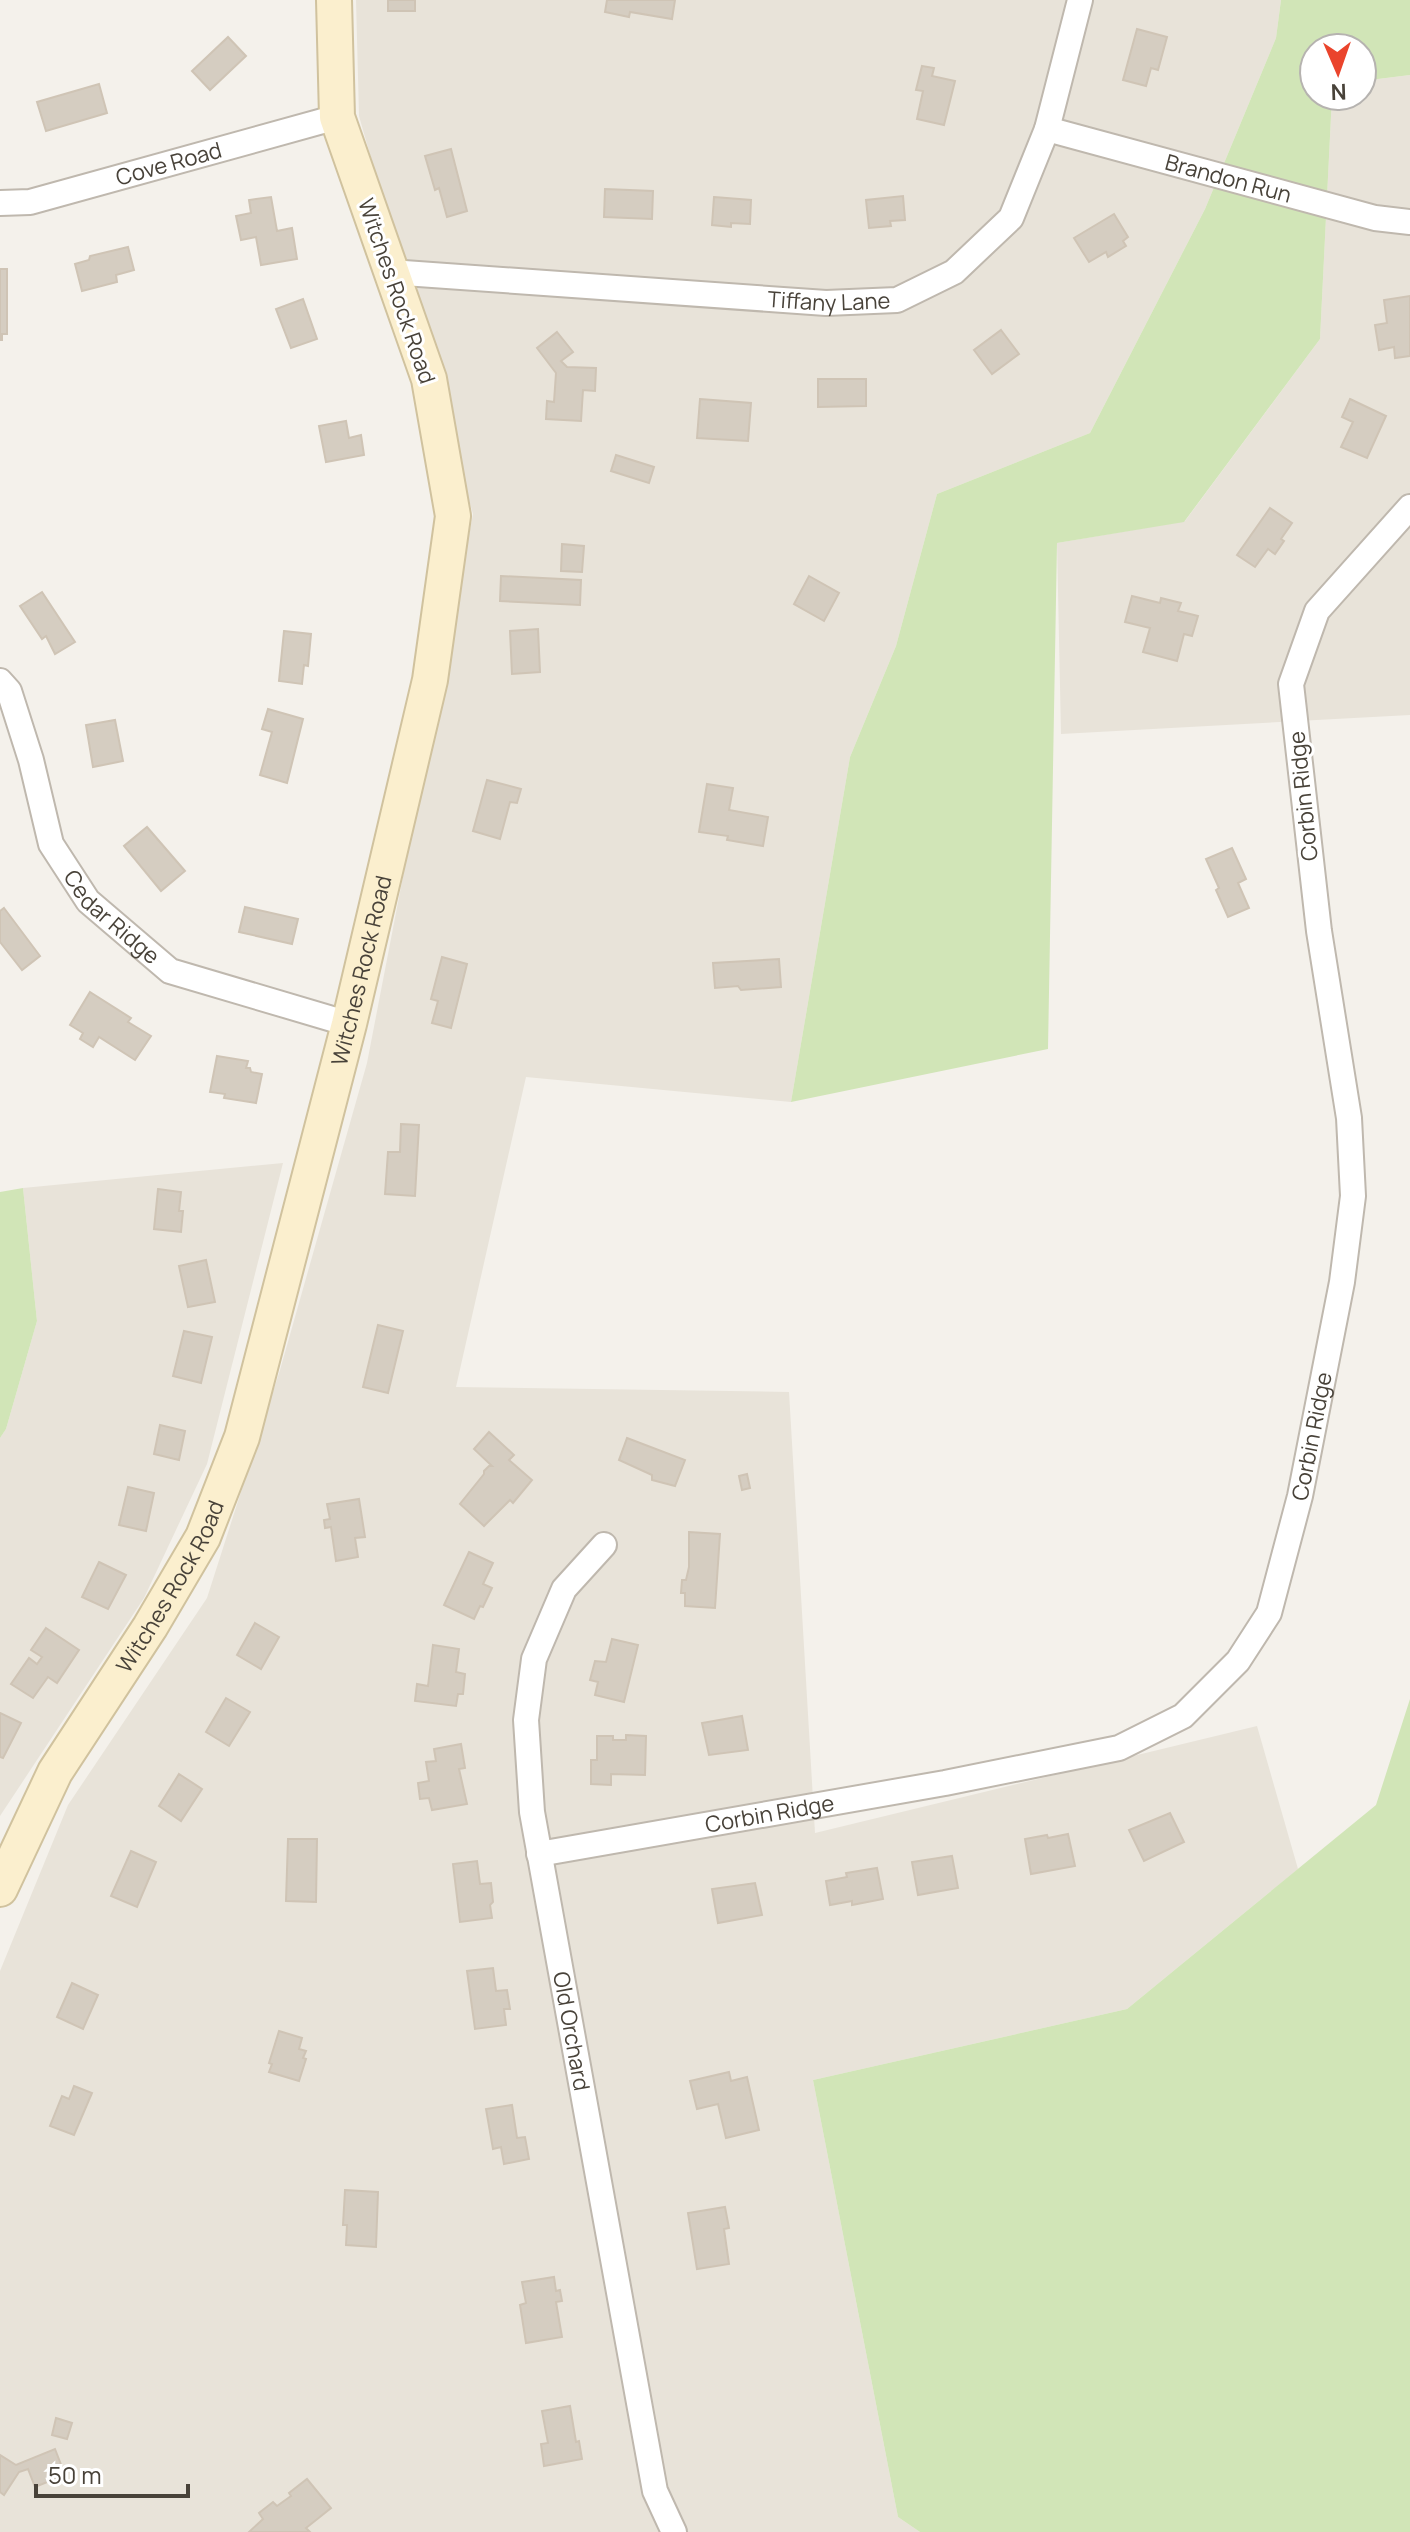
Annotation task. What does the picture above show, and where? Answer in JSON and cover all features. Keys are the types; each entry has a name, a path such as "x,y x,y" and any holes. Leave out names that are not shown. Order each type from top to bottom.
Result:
{"street":[{"name":"Witches Rock Road","path":"0,1889 55,1772 150,1627 203,1537 242,1437 349,1024 430,680 453,516 429,379 337,117 334,0"},
{"name":"Tiffany Lane","path":"390,272 826,303 897,300 954,272 1011,218 1047,129 1080,0"},
{"name":"Cove Road","path":"0,203 30,202 337,117"},
{"name":"Brandon Run","path":"1047,129 1375,218 1410,222"},
{"name":"Corbin Ridge","path":"539,1854 888,1794 1119,1748 1183,1716 1246,1649 1269,1613 1300,1496 1342,1282 1353,1196 1349,1118 1319,931 1291,684 1317,611 1410,507"},
{"name":"Cedar Ridge","path":"0,681 9,691 31,760 51,844 88,901 170,971 349,1024"},
{"name":"Old Orchard","path":"604,1545 564,1589 534,1659 526,1720 532,1812 655,2491 674,2532"}],"shaded area":[{"path":"356,0 1281,0 1276,38 1205,209 1090,433 937,494 896,646 850,757 791,1102 526,1077 456,1387 789,1392 815,1833 1257,1726 1298,1869 1127,2009 813,2080 898,2517 920,2532 0,2532 0,1971 68,1805 207,1598 280,1370 367,1063 473,514 359,116"},
{"path":"1410,75 1410,715 1061,734 1057,543 1185,521 1320,339 1331,112 1378,112 1378,79"},
{"path":"283,1163 207,1464 144,1598 0,1816 0,1438 6,1429 37,1321 23,1188"}],"green space":[{"path":"1281,0 1410,0 1410,75 1378,79 1378,32 1298,32 1298,112 1331,112 1320,339 1184,522 1057,543 1048,1049 791,1102 850,757 896,646 937,494 1090,433 1205,209 1276,38"},
{"path":"23,1188 37,1321 6,1429 0,1438 0,1192"},
{"path":"1410,1699 1410,2532 920,2532 898,2517 813,2080 1127,2009 1376,1805"}],"building":[{"path":"388,0 415,0 415,11 388,11"},
{"path":"607,0 675,0 672,19 630,12 629,17 605,12"},
{"path":"1137,29 1167,37 1158,70 1151,68 1146,86 1123,80"},
{"path":"228,37 246,56 210,90 192,71"},
{"path":"922,66 934,68 932,76 955,81 944,125 917,119 923,91 916,90"},
{"path":"99,84 107,113 46,131 37,102"},
{"path":"451,149 467,211 447,217 425,156"},
{"path":"605,189 653,191 652,219 604,217"},
{"path":"903,196 905,220 890,221 891,226 869,228 866,200"},
{"path":"271,197 277,231 292,228 297,259 261,265 256,237 241,240 236,216 251,213 249,200"},
{"path":"714,197 751,200 750,224 731,223 731,227 712,225"},
{"path":"1114,214 1128,237 1123,241 1126,246 1108,257 1106,252 1089,262 1074,238"},
{"path":"128,247 134,270 116,275 117,282 82,291 75,264 89,260 90,256"},
{"path":"0,269 7,269 7,334 2,334 2,340 0,340"},
{"path":"1410,296 1410,356 1395,358 1394,347 1379,350 1375,325 1387,323 1384,300"},
{"path":"303,299 317,339 291,348 276,309"},
{"path":"1001,330 1019,354 992,374 974,350"},
{"path":"557,332 573,352 561,361 567,367 596,368 595,391 583,390 581,421 546,419 547,401 554,402 556,373 537,348"},
{"path":"818,379 866,379 866,406 818,407"},
{"path":"700,399 751,403 748,441 697,438"},
{"path":"1350,399 1386,416 1367,458 1341,447 1353,422 1342,417"},
{"path":"346,421 349,438 361,435 364,455 326,462 319,426"},
{"path":"616,455 654,467 649,483 611,471"},
{"path":"1270,508 1292,523 1275,554 1268,549 1255,567 1237,555"},
{"path":"562,544 584,546 582,572 561,571"},
{"path":"501,576 581,580 580,605 500,601"},
{"path":"809,576 839,593 824,621 794,604"},
{"path":"42,592 75,642 55,654 46,636 42,639 20,606"},
{"path":"1132,596 1160,603 1161,598 1181,603 1178,611 1198,616 1192,636 1184,634 1177,661 1143,652 1150,628 1125,622"},
{"path":"538,629 540,672 512,674 510,631"},
{"path":"284,631 311,634 308,666 304,665 302,684 279,681"},
{"path":"268,709 303,719 287,783 260,775 272,732 262,729"},
{"path":"115,720 123,761 93,767 86,725"},
{"path":"487,780 521,789 517,803 510,802 500,839 473,831"},
{"path":"707,784 733,788 729,810 768,817 763,846 699,832"},
{"path":"147,827 185,871 161,891 124,846"},
{"path":"1232,848 1246,879 1238,883 1249,908 1228,917 1206,859"},
{"path":"245,907 298,919 292,944 239,932"},
{"path":"4,908 40,956 22,970 0,942 0,911"},
{"path":"442,957 467,964 451,1028 432,1023 438,1001 431,999"},
{"path":"779,959 781,987 715,988 713,963"},
{"path":"90,992 131,1018 128,1022 151,1036 135,1060 99,1037 93,1047 80,1039 83,1033 70,1025"},
{"path":"217,1056 248,1061 246,1068 262,1074 256,1103 224,1098 225,1094 210,1092"},
{"path":"401,1124 419,1125 415,1196 385,1194 388,1152 400,1152"},
{"path":"158,1189 181,1192 181,1232 154,1229"},
{"path":"206,1260 215,1302 188,1307 179,1266"},
{"path":"378,1325 403,1331 388,1393 363,1387"},
{"path":"184,1331 212,1337 201,1383 173,1376"},
{"path":"160,1425 185,1431 179,1460 154,1454"},
{"path":"489,1432 514,1455 509,1460 532,1480 513,1503 510,1500 484,1526 460,1504 484,1471 492,1466 474,1449"},
{"path":"627,1438 685,1460 675,1486 652,1480 652,1475 619,1460"},
{"path":"747,1474 750,1488 742,1490 739,1476"},
{"path":"128,1487 154,1493 146,1531 119,1525"},
{"path":"359,1499 365,1537 355,1538 358,1557 336,1561 331,1527 325,1528 324,1520 330,1519 327,1504"},
{"path":"689,1532 720,1534 715,1608 685,1606 685,1593 681,1593 682,1580 686,1580 689,1567"},
{"path":"469,1552 493,1563 483,1584 492,1588 474,1619 444,1605"},
{"path":"99,1562 126,1575 108,1609 82,1597"},
{"path":"255,1623 279,1637 261,1669 237,1655"},
{"path":"46,1628 79,1650 57,1683 48,1677 33,1698 11,1684 29,1658 37,1664 42,1657 31,1650"},
{"path":"612,1639 638,1645 624,1702 595,1695 598,1682 590,1680 595,1661 606,1662"},
{"path":"433,1645 459,1649 456,1672 465,1674 463,1694 458,1694 456,1706 415,1701 417,1684 428,1686"},
{"path":"226,1698 250,1712 229,1746 206,1732"},
{"path":"0,1713 21,1723 3,1758 0,1757"},
{"path":"742,1716 748,1750 709,1755 702,1723"},
{"path":"626,1735 646,1736 645,1775 611,1774 611,1785 591,1784 591,1760 597,1760 597,1736 626,1740"},
{"path":"461,1744 465,1768 459,1769 467,1804 432,1810 429,1798 420,1799 418,1783 429,1781 426,1762 436,1761 434,1749"},
{"path":"179,1774 202,1789 181,1821 159,1806"},
{"path":"1170,1813 1184,1842 1144,1861 1129,1830"},
{"path":"1068,1834 1075,1866 1031,1874 1025,1839"},
{"path":"288,1839 317,1839 316,1902 286,1901"},
{"path":"131,1851 156,1862 137,1907 111,1896"},
{"path":"952,1856 958,1888 918,1895 912,1862"},
{"path":"477,1861 480,1884 491,1883 492,1918 460,1922 453,1864"},
{"path":"877,1868 883,1899 852,1905 852,1901 830,1905 826,1881 847,1877 846,1873"},
{"path":"755,1883 762,1915 718,1923 712,1889"},
{"path":"493,1968 496,1991 507,1990 510,2009 504,2009 506,2025 475,2029 467,1971"},
{"path":"72,1983 98,1995 83,2029 57,2017"},
{"path":"279,2031 302,2038 299,2049 306,2051 303,2058 306,2059 299,2081 269,2072"},
{"path":"729,2072 731,2081 747,2077 759,2130 726,2138 718,2104 697,2109 690,2081"},
{"path":"74,2086 92,2093 74,2135 50,2126 62,2096 69,2099"},
{"path":"512,2105 517,2138 525,2137 529,2159 504,2164 501,2147 493,2149 486,2109"},
{"path":"345,2190 378,2192 376,2247 346,2245 347,2225 343,2225"},
{"path":"725,2207 729,2228 724,2229 729,2264 697,2269 688,2213"},
{"path":"554,2277 556,2291 560,2290 562,2301 556,2302 562,2337 526,2343 520,2305 526,2303 522,2282"},
{"path":"570,2406 582,2459 544,2466 541,2444 548,2443 542,2411"},
{"path":"56,2418 72,2423 67,2439 52,2435"},
{"path":"55,2449 65,2475 35,2487 28,2469 19,2472 4,2495 0,2492 0,2455 16,2465"},
{"path":"307,2479 331,2508 306,2528 310,2532 249,2532 263,2519 259,2513 273,2502 277,2506"}]}
